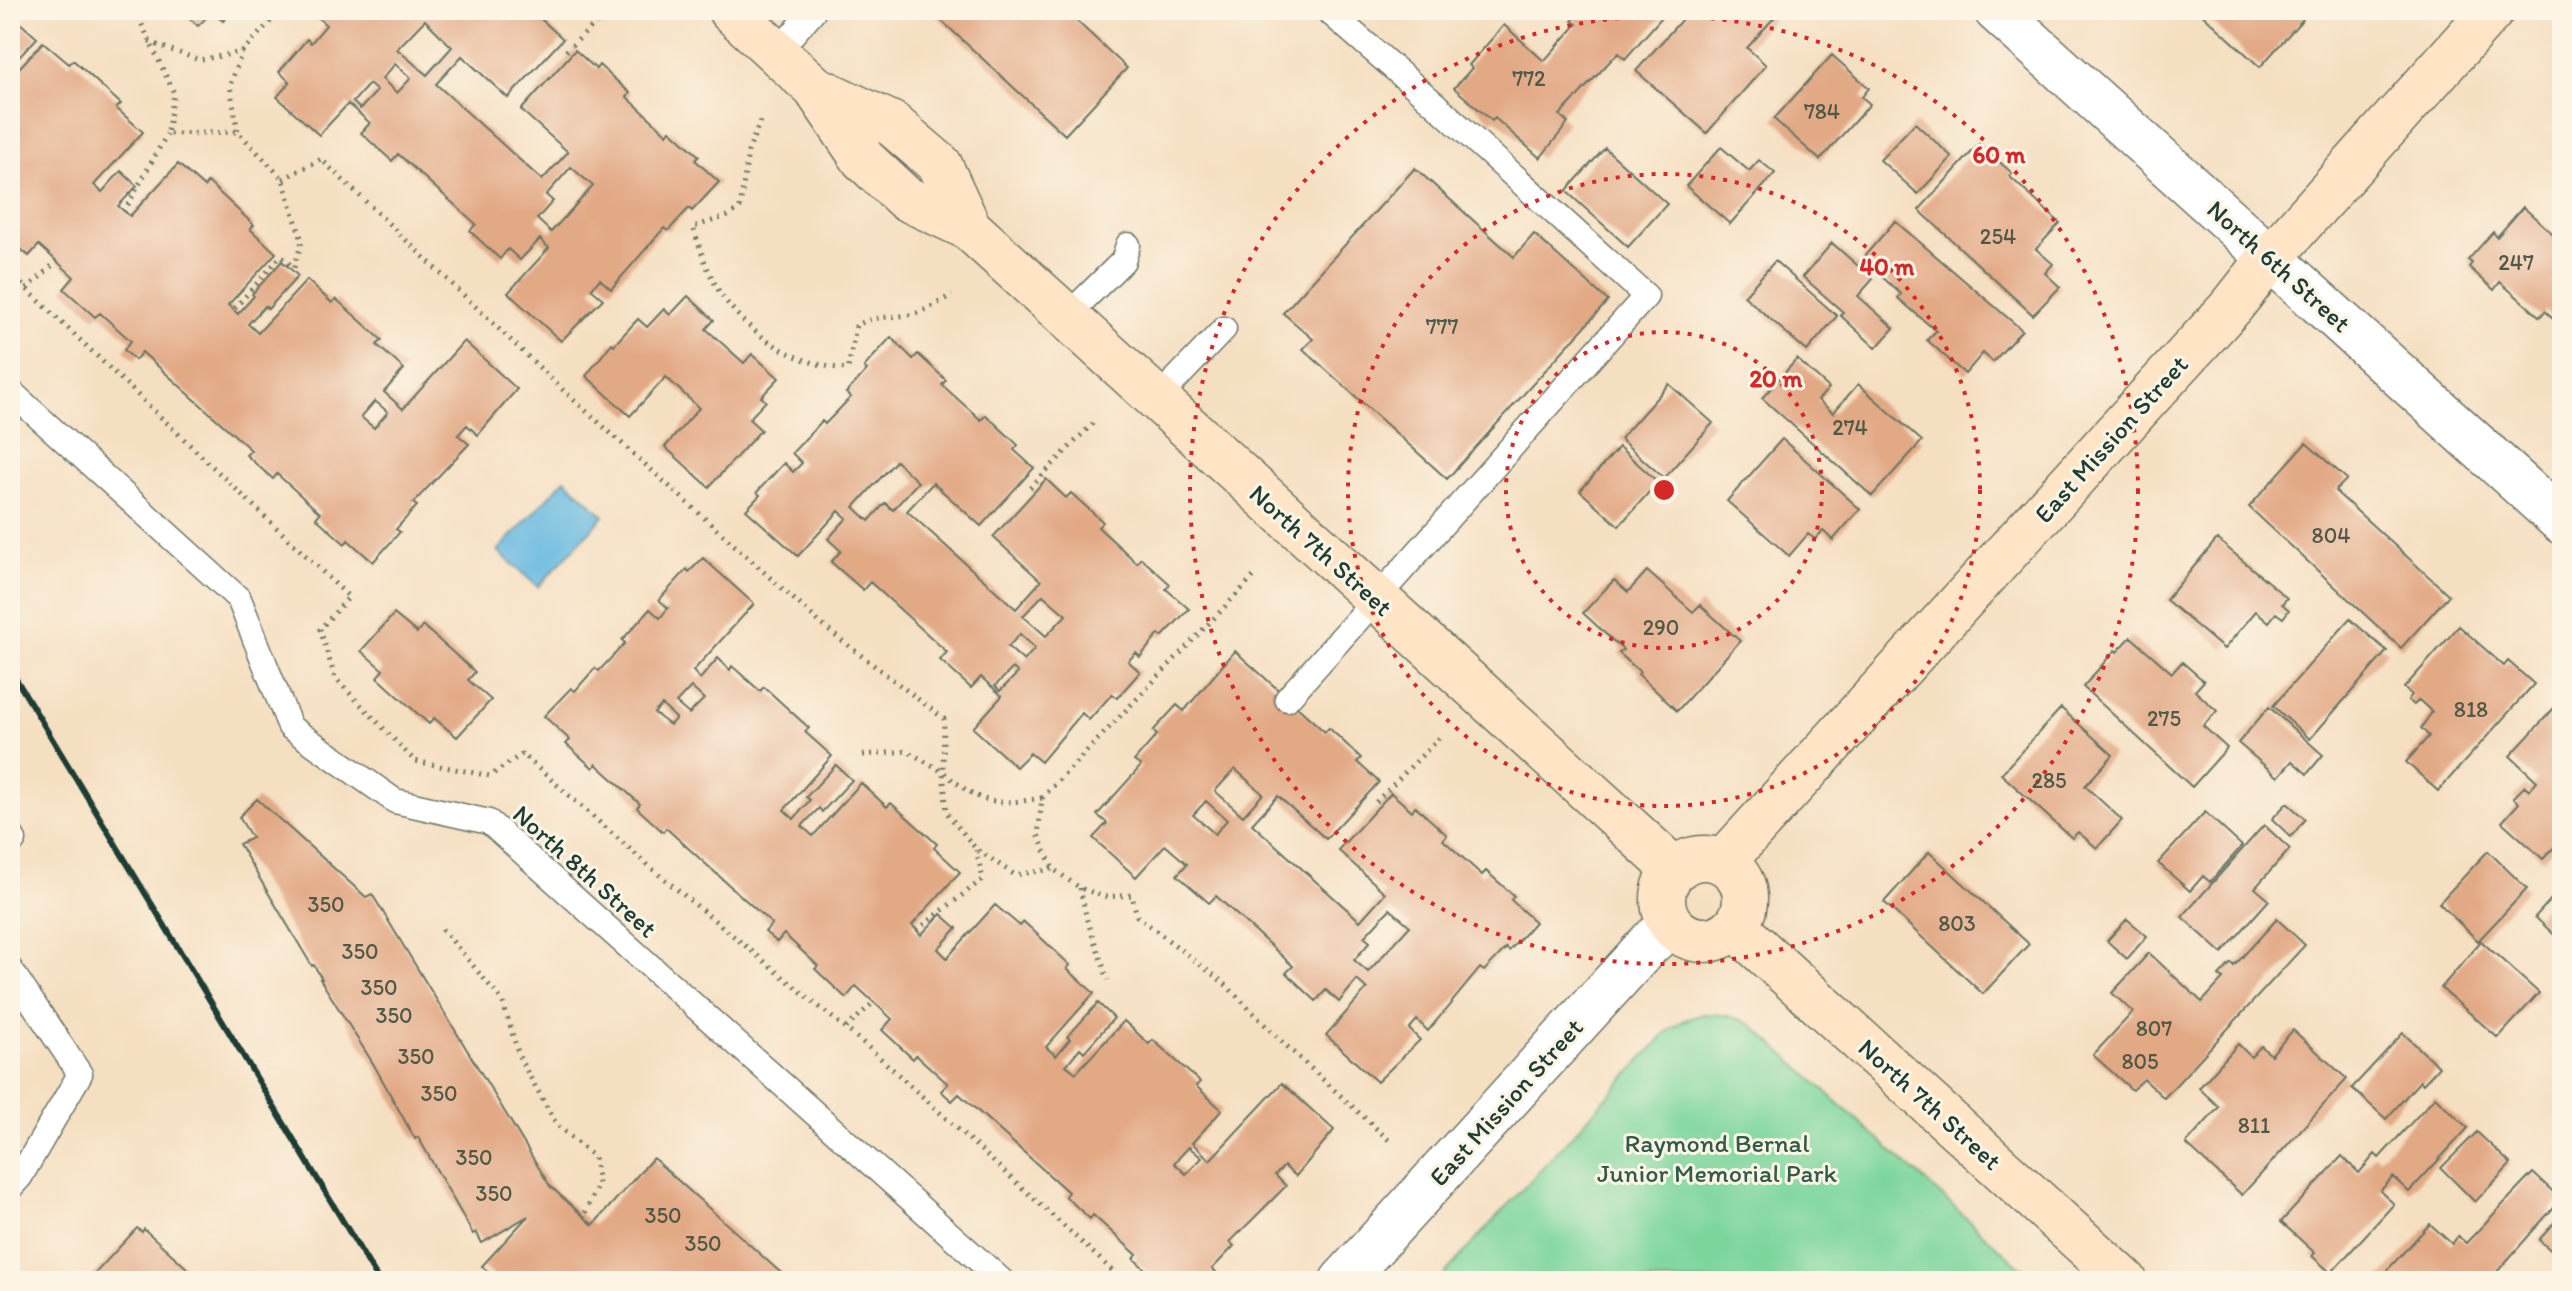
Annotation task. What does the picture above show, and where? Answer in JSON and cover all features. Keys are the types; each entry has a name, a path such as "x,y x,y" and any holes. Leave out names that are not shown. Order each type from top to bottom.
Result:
{"street":[{"name":"North 7th Street","path":"730,10 815,88 863,159 905,198 969,228 1674,869"},
{"name":"North 6th Street","path":"1996,10 2562,522"},
{"name":"East Mission Street","path":"1723,862 2232,306 2269,259 2492,10"},
{"path":"1697,858 1723,862 1740,879 1745,892 1745,904 1735,927 1723,936 1709,940 1695,940 1681,935 1671,925 1662,902 1663,890 1674,869 1697,858"},
{"name":"East Mission Street","path":"1342,1281 1650,943 1671,925"},
{"name":"North 7th Street","path":"1735,927 2125,1281"}],"lane":[{"path":"777,52 814,10"},
{"path":"1287,699 1646,296 1327,10"},
{"path":"1066,317 1123,261 1128,245"},
{"path":"1156,400 1224,329"},
{"name":"North 8th Street","path":"10,391 239,599 290,727 395,801 489,822 1002,1281"},
{"path":"10,833 14,840 10,844"},
{"path":"10,969 80,1074 20,1177 10,1188"}],"path":[{"path":"124,212 167,134 174,93 135,10"},
{"path":"233,310 281,256 294,268 302,241 283,179 238,132 230,85 242,52 281,10"},
{"path":"566,51 610,10"},
{"path":"149,42 199,60 242,52"},
{"path":"760,121 748,152 740,208 728,216 693,227 719,290 733,310 761,336 801,358 825,367 848,369 856,326 866,319 918,312 952,295"},
{"path":"167,134 238,132"},
{"path":"283,179 321,159 563,390 749,559 828,630 944,719 943,772 947,813 976,849 1015,875 1053,869"},
{"path":"27,289 56,262"},
{"path":"10,273 349,597 320,629 335,678 415,761 490,776 522,754 657,873 846,1028 1124,1281"},
{"path":"1030,488 1093,423"},
{"path":"863,755 907,751 943,772 969,794 1001,805 1042,798 1257,573"},
{"path":"1376,802 1439,738"},
{"path":"1042,798 1038,835 1053,869 1080,888 1105,897 1132,895 1137,916 1224,983 1280,1040 1392,1143"},
{"path":"917,930 983,879 976,849"},
{"path":"1080,888 1087,920 1108,980"},
{"path":"442,929 502,1000 520,1059 557,1125 594,1157 598,1184 584,1216"},
{"path":"846,1028 874,1002"}],"green space":[{"name":"Raymond Bernal Junior Memorial Park","path":"1703,1014 1729,1016 1753,1026 2036,1281 1438,1281 1668,1031 1685,1020"}],"water":[{"path":"565,479 604,516 538,587 498,551"}],"building":[{"path":"180,10 233,10 223,21 212,12 198,26"},
{"path":"322,10 538,10 544,15 541,19 563,39 508,98 462,56 436,84 542,180 568,152 521,110 575,50 596,69 599,65 630,93 627,97 667,134 670,130 699,156 695,160 719,182 692,211 689,208 668,231 664,228 611,289 600,279 591,289 603,299 561,341 508,293 549,248 540,239 520,260 508,249 500,259 470,231 476,224 398,154 392,161 361,133 370,123 348,104 319,135 277,97 290,82 279,72 307,39 311,43 326,25 316,16","holes":["425,20 452,47 427,75 397,49","395,64 411,78 397,93 382,79","369,84 377,91 360,109 353,102","571,167 593,186 551,232 537,219 553,201 546,195"]},
{"path":"930,10 1065,10 1127,68 1065,135"},
{"path":"1573,10 1668,10 1625,59 1619,53 1613,58 1560,115 1568,123 1540,158 1495,118 1492,121 1454,88 1472,68 1469,65 1504,25 1544,61 1577,24 1572,21 1578,15"},
{"path":"1690,10 1781,10 1747,48 1766,65 1707,133 1636,71"},
{"path":"2198,10 2311,10 2260,67"},
{"path":"19,22 37,38 10,67 10,32"},
{"path":"43,42 69,64 73,60 121,104 116,108 143,132 94,185 102,192 121,171 137,186 118,206 130,216 178,164 204,187 208,182 254,225 250,229 276,253 228,305 238,314 282,261 298,276 268,309 265,306 248,324 258,333 307,280 332,303 336,299 382,340 377,345 404,369 384,392 403,409 464,341 517,389 478,435 467,425 458,435 469,444 413,503 417,506 396,529 400,532 373,562 348,540 345,544 316,518 320,513 277,474 273,479 246,455 251,450 142,352 135,360 124,350 131,341 100,313 95,317 64,289 74,277 39,245 29,256 10,240 10,78","holes":["375,401 388,412 374,428 361,417"]},
{"path":"1832,55 1869,88 1862,97 1870,104 1820,160 1774,119"},
{"path":"1915,123 1952,157 1918,194 1880,160"},
{"path":"1979,144 2060,223 2036,249 2053,264 2045,273 2060,287 2033,315 1919,210"},
{"path":"1721,147 1749,171 1759,160 1775,173 1730,224 1686,186"},
{"path":"1605,148 1667,204 1628,247 1566,191"},
{"path":"1415,168 1514,257 1534,234 1608,301 1447,479 1303,349 1313,339 1283,313"},
{"path":"2523,207 2562,242 2562,319 2556,314 2553,318 2545,311 2540,317 2500,282 2494,290 2469,267 2472,263 2468,260 2493,232 2497,237"},
{"path":"1895,221 2022,330 1993,362 1983,353 1965,374 1927,340 1936,331 1898,298 1901,294 1862,259"},
{"path":"1832,243 1873,279 1858,296 1894,328 1876,348 1840,315 1843,312 1803,277"},
{"path":"1775,261 1837,316 1807,351 1744,296"},
{"path":"688,296 714,320 706,329 744,363 752,354 779,378 761,397 766,401 749,419 761,430 709,487 665,447 699,408 666,377 630,416 586,376 612,343 614,345 638,319 647,327 664,309 670,315"},
{"path":"891,337 913,359 918,354 946,380 942,385 981,420 986,415 1018,445 1014,450 1034,468 981,526 933,483 907,511 1016,609 1041,581 993,537 1046,479 1066,498 1071,493 1103,522 1098,527 1137,563 1141,558 1170,584 1166,589 1189,609 1162,637 1159,634 1140,657 1136,653 1128,661 1140,672 1117,698 1112,694 1089,720 1082,713 1041,762 1030,753 1016,767 973,728 1002,696 981,677 971,688 940,660 947,652 870,582 863,590 831,562 841,551 828,539 847,518 839,511 798,556 746,510 760,495 757,492 784,463 793,472 802,463 792,453 822,421 825,424 851,397 846,393 867,370 864,367","holes":["896,461 918,482 893,510 885,503 869,521 854,507","1043,595 1066,615 1046,636 1023,616","1020,634 1035,648 1024,661 1008,647","1013,668 1018,673 1000,691 995,686"]},
{"path":"1797,359 1829,388 1818,400 1833,413 1858,384 1922,441 1872,496 1762,398"},
{"path":"1669,384 1713,423 1664,478 1620,439"},
{"path":"1782,439 1860,509 1833,540 1823,531 1815,539 1808,534 1789,556 1727,501"},
{"path":"2306,443 2347,479 2335,491 2449,595 2401,648 2249,507"},
{"path":"1619,447 1658,482 1619,526 1580,491"},
{"path":"2217,539 2287,598 2282,604 2289,610 2283,618 2276,613 2269,622 2256,611 2224,649 2166,600"},
{"path":"703,558 754,604 693,671 700,679 718,658 730,670 732,666 760,691 764,687 809,728 805,732 832,756 784,810 794,819 810,800 806,797 836,765 852,780 822,812 819,808 802,826 813,836 861,783 887,807 891,803 937,844 934,848 960,872 912,925 921,935 941,914 957,928 938,949 947,958 995,905 1020,926 1024,922 1070,965 1067,969 1094,993 1046,1047 1056,1056 1070,1039 1067,1037 1098,1003 1114,1018 1084,1052 1080,1048 1066,1065 1076,1073 1124,1021 1149,1044 1153,1040 1200,1082 1196,1086 1222,1110 1192,1143 1210,1160 1282,1083 1334,1130 1296,1176 1284,1166 1275,1175 1286,1186 1230,1242 1234,1246 1212,1269 1216,1272 1208,1281 1158,1281 1134,1259 1137,1255 1093,1215 1090,1219 1065,1196 1068,1192 959,1094 952,1101 941,1091 948,1084 916,1055 913,1059 882,1030 892,1019 856,986 846,998 784,934 777,942 765,932 772,924 666,828 663,832 637,808 640,804 596,764 593,768 566,744 570,740 544,716 571,688 575,691 595,668 599,671 650,609 660,618 668,608 659,600 687,569 689,572","holes":["691,687 704,699 689,714 676,703","662,705 676,718 670,725 654,713","1189,1147 1202,1158 1186,1174 1174,1163"]},
{"path":"1647,571 1693,612 1700,605 1740,641 1677,711 1619,653 1623,650 1583,613 1614,580 1628,592"},
{"path":"394,614 417,633 423,626 475,672 468,680 491,700 457,737 434,718 429,724 377,677 383,670 361,651"},
{"path":"2350,619 2387,651 2310,739 2273,706"},
{"path":"2459,626 2504,666 2508,661 2534,684 2438,791 2406,762 2429,736 2421,728 2432,712 2419,700 2414,705 2408,700 2412,695 2404,688"},
{"path":"2131,637 2172,673 2182,662 2204,681 2195,691 2217,711 2203,726 2227,748 2192,787 2083,687 2115,650 2117,652"},
{"path":"1235,651 1325,732 1329,728 1361,758 1357,762 1379,782 1326,839 1278,796 1252,824 1360,921 1385,893 1338,850 1391,793 1412,811 1415,806 1447,835 1443,840 1482,875 1486,871 1514,896 1511,900 1535,922 1509,951 1506,948 1484,971 1480,968 1428,1031 1417,1020 1409,1029 1420,1040 1377,1082 1326,1035 1367,989 1357,980 1339,1002 1326,990 1316,1001 1286,973 1293,966 1216,896 1209,903 1177,875 1187,864 1165,845 1136,877 1093,838 1107,823 1097,815 1141,766 1134,761 1157,735 1153,731 1177,705 1184,711","holes":["1235,769 1263,794 1243,816 1215,791","1206,801 1227,820 1215,834 1193,815","1390,909 1410,926 1368,972 1354,960 1370,942 1364,937"]},
{"path":"2269,707 2323,755 2307,774 2292,761 2278,777 2238,743"},
{"path":"2555,707 2562,713 2562,839 2543,859 2502,822 2519,803 2513,798 2525,786 2529,790 2537,781 2510,756"},
{"path":"2061,708 2113,755 2085,786 2122,820 2097,848 2078,832 2072,838 2001,774"},
{"path":"257,799 366,897 372,894 550,1186 593,1225 653,1158 790,1281 498,1281 482,1266 528,1216 482,1243 476,1232 473,1234 418,1137 415,1139 374,1065 239,844 252,838 239,817"},
{"path":"2287,803 2305,819 2291,837 2272,819"},
{"path":"2205,812 2242,846 2210,882 2203,876 2190,891 2158,863"},
{"path":"2264,825 2290,849 2255,888 2269,900 2222,953 2182,917"},
{"path":"2488,851 2527,889 2478,941 2439,903"},
{"path":"1929,852 2029,944 1983,994 1884,902"},
{"path":"2562,887 2562,942 2535,917"},
{"path":"2127,919 2147,936 2127,959 2107,941"},
{"path":"2277,919 2305,945 2164,1098 2144,1079 2132,1090 2093,1055 2133,1012 2112,993 2149,953 2202,1002 2223,979 2219,976 2231,963 2234,966"},
{"path":"2481,941 2539,993 2498,1038 2441,988"},
{"path":"2293,1030 2347,1079 2242,1195 2186,1144 2219,1107 2199,1088 2238,1044 2251,1057 2261,1046 2271,1055"},
{"path":"2403,1033 2439,1067 2423,1084 2420,1081 2386,1119 2352,1088"},
{"path":"2435,1097 2468,1128 2409,1192 2393,1177 2380,1191 2394,1204 2331,1273 2312,1256 2315,1253 2281,1222 2342,1156 2359,1173 2375,1154 2379,1158"},
{"path":"2477,1132 2511,1164 2475,1202 2441,1168"},
{"path":"2533,1173 2561,1199 2489,1281 2377,1281 2430,1224 2452,1244 2458,1236 2466,1243"},
{"path":"2562,1214 2562,1260 2539,1240"},
{"path":"137,1228 142,1232 144,1229 201,1281 88,1281"}],"railway":[{"path":"10,669 379,1281"}]}
